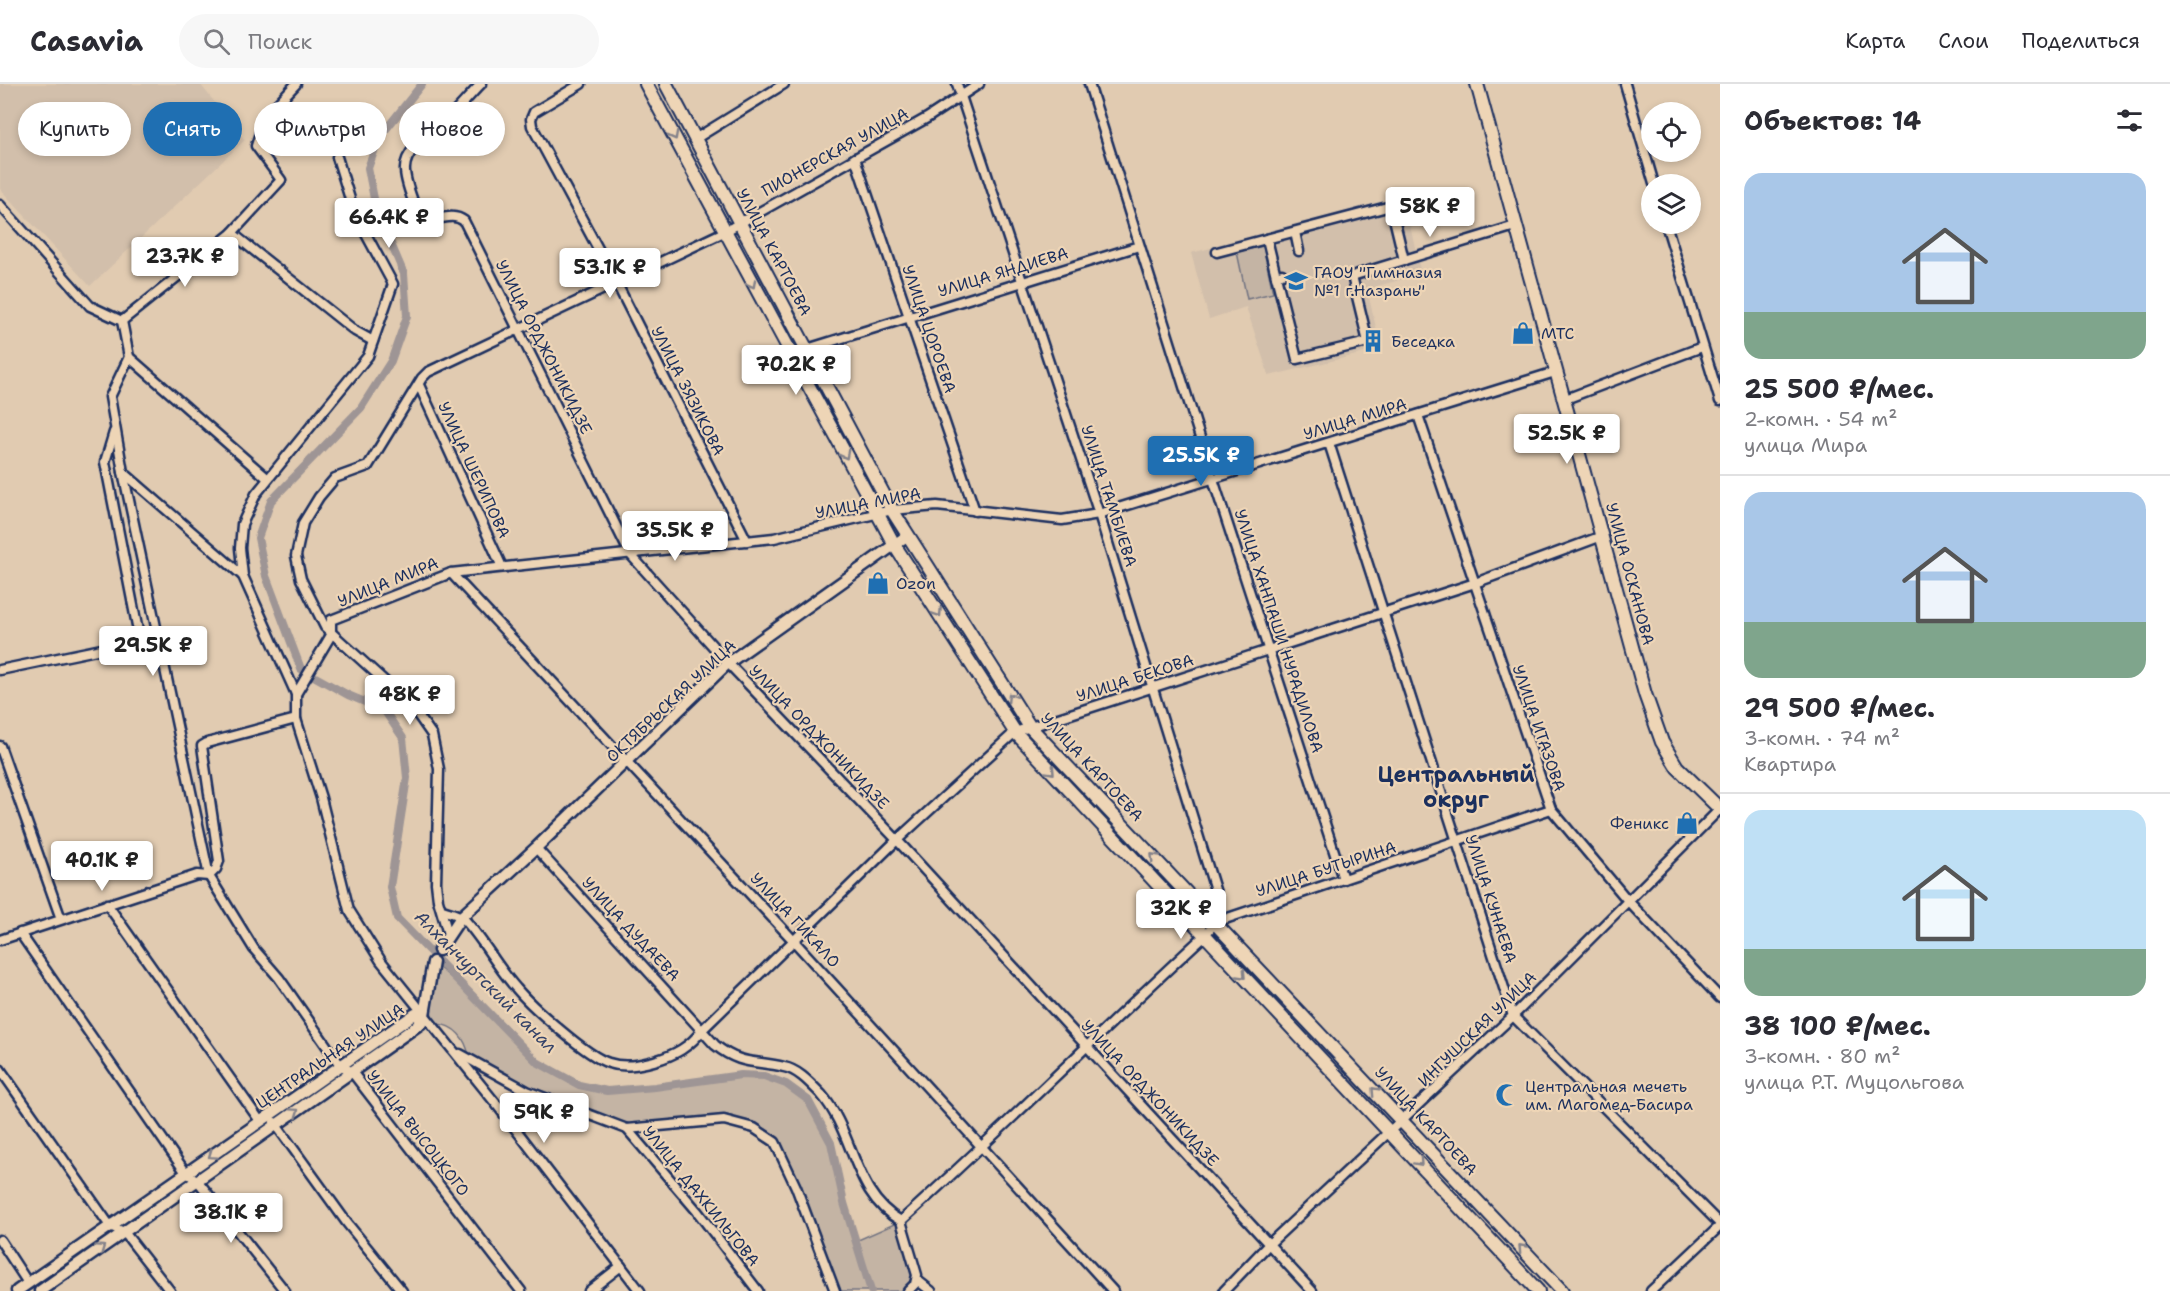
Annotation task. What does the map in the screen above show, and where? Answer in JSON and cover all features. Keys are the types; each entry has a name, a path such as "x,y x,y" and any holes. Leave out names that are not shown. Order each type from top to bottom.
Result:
{"main road":[{"name":"УЛИЦА КАРТОЕВА","path":"646,84 876,513 1016,732 1204,936 1391,1132 1538,1291"},
{"name":"УЛИЦА КАРТОЕВА","path":"666,84 892,510 1030,727 1562,1291"},
{"name":"УЛИЦА ОСКАНОВА","path":"1477,84 1645,694 1662,742 1677,767 1720,809"}],"street":[{"path":"122,321 232,234 281,180 256,146 265,117 297,84"},
{"name":"УЛИЦА ОРДЖОНИКИДЗЕ","path":"481,84 449,117 431,130 418,144 406,163 405,173 419,217 422,220 458,216 464,221 630,554 728,663 897,840 1312,1291"},
{"name":"УЛИЦА ЗЯЗИКОВА","path":"581,84 534,112 532,126 617,284 747,541"},
{"path":"695,139 784,84"},
{"name":"УЛИЦА ТАМБИЕВА","path":"957,84 1099,514 1153,688 1216,893 1216,922"},
{"name":"ПИОНЕРСКАЯ УЛИЦА","path":"331,635 301,579 296,556 303,523 319,497 335,478 368,466 428,372 519,331 724,232 927,118 979,84"},
{"name":"УЛИЦА ХАНПАШИ НУРАДИЛОВА","path":"1089,84 1098,104 1139,246 1343,879"},
{"path":"1625,84 1651,174"},
{"path":"337,157 354,212 393,284 368,357 256,494 242,524 240,548 243,576 296,694 296,719 321,798 349,910 381,961 422,1016 454,1051 640,1291"},
{"name":"УЛИЦА ЦОРОЕВА","path":"855,158 975,511"},
{"path":"0,205 90,306 122,321"},
{"path":"1217,252 1391,206 1404,260"},
{"path":"1267,239 1279,275 1297,359 1368,342 1352,276 1515,226"},
{"path":"1294,232 1299,250"},
{"path":"232,234 355,331 373,341"},
{"path":"1669,234 1720,401"},
{"name":"УЛИЦА ЯНДИЕВА","path":"807,349 1139,246"},
{"path":"122,321 129,357 267,478"},
{"path":"1563,400 1702,347"},
{"name":"УЛИЦА ВЫСОЦКОГО","path":"129,357 110,397 123,472 209,876 254,949 279,978 340,1065 352,1072 521,1291"},
{"name":"УЛИЦА МИРА","path":"296,694 331,635 331,620 451,573 774,538 892,510 937,506 1062,520 1099,514 1556,372"},
{"name":"УЛИЦА ШЕРИПОВА","path":"419,385 502,567"},
{"name":"УЛИЦА ИТАЗОВА","path":"1418,415 1551,809 1629,902 1720,998"},
{"path":"0,670 140,641 105,462 115,427"},
{"name":"УЛИЦА КУНАЕВА","path":"1329,443 1513,1016 1720,1225"},
{"path":"123,472 243,576"},
{"name":"ОКТЯБРЬСКАЯ УЛИЦА","path":"439,950 461,917 728,663 908,535"},
{"name":"УЛИЦА БЕКОВА","path":"461,917 517,990 582,1047 608,1063 637,1065 659,1059 682,1050 694,1041 703,1029 897,840 1016,732 1475,583 1602,536"},
{"name":"УЛИЦА ГИКАЛО","path":"451,573 793,940 981,1149 1113,1291"},
{"path":"331,635 411,705 432,735 439,769 436,883 448,934"},
{"path":"0,940 197,875 209,876 216,869 219,861 202,746 296,719"},
{"path":"0,746 60,919"},
{"name":"УЛИЦА БУТЫРИНА","path":"1216,922 1551,809"},
{"name":"ИНГУШСКАЯ УЛИЦА","path":"1224,1291 1269,1244 1513,1016 1720,809"},
{"name":"УЛИЦА ДУДАЕВА","path":"536,848 703,1029 715,1045 729,1056 744,1062 786,1067 801,1075 822,1096 839,1122 872,1196 879,1206 901,1221"},
{"path":"107,904 264,1118 276,1125 347,1223 402,1291"},
{"path":"442,910 461,917"},
{"path":"931,1291 917,1280 901,1221 981,1149 1085,1046 1204,936 1216,922"},
{"path":"20,933 186,1173 197,1180 285,1291"},
{"path":"422,1016 433,962"},
{"name":"ЦЕНТРАЛЬНАЯ УЛИЦА","path":"17,1291 415,1014 422,1016 421,1023 40,1291"},
{"name":"УЛИЦА ДАХКИЛЬГОВА","path":"454,1051 527,1091 627,1129 697,1211 759,1291"},
{"path":"0,1069 110,1226 124,1232 170,1291"},
{"path":"627,1129 724,1120 754,1128 775,1142 796,1187 835,1291"},
{"path":"1651,1291 1720,1225"},
{"path":"0,1240 28,1283"},
{"path":"589,1291 621,1266"},
{"path":"908,1291 917,1280"}],"shaded area":[{"path":"0,84 200,84 214,102 143,102 143,156 228,156 90,286 0,189"},
{"name":"ГАОУ \"Гимназия №1 г.Назрань\"","path":"1404,199 1421,274 1367,289 1381,349 1269,376 1246,307 1209,319 1191,253"},
{"path":"1263,246 1273,293 1247,299 1237,252"},
{"path":"436,965 502,1022 545,1065 578,1084 599,1090 632,1090 739,1074 764,1076 787,1085 805,1100 819,1119 830,1143 856,1241 901,1221 917,1275 908,1291 835,1291 775,1142 754,1128 724,1120 627,1129 527,1091 469,1056 459,1034 449,1027 437,1024 433,1017 430,996"}],"waterway":[{"name":"Алханчуртский канал","path":"422,84 379,138 368,168 376,209 404,274 407,316 391,361 361,408 271,501 258,538 266,576 301,669 348,695 384,710 403,738 407,778 390,887 397,918 537,1062 579,1085 607,1091 741,1075 764,1076 786,1084 808,1100 831,1143 844,1203 871,1291"}],"place":[{"name":"ГАОУ \"Гимназия №1 г.Назрань\"","path":"1296,281"},
{"name":"МТС","path":"1523,333"},
{"name":"Беседка","path":"1373,341"},
{"name":"Ozon","path":"878,583"},
{"name":"Феникс","path":"1687,823"},
{"name":"Центральная мечеть им. Магомед-Басира","path":"1507,1095"}],"district":[{"name":"Центральный округ","path":"1456,786"}]}
